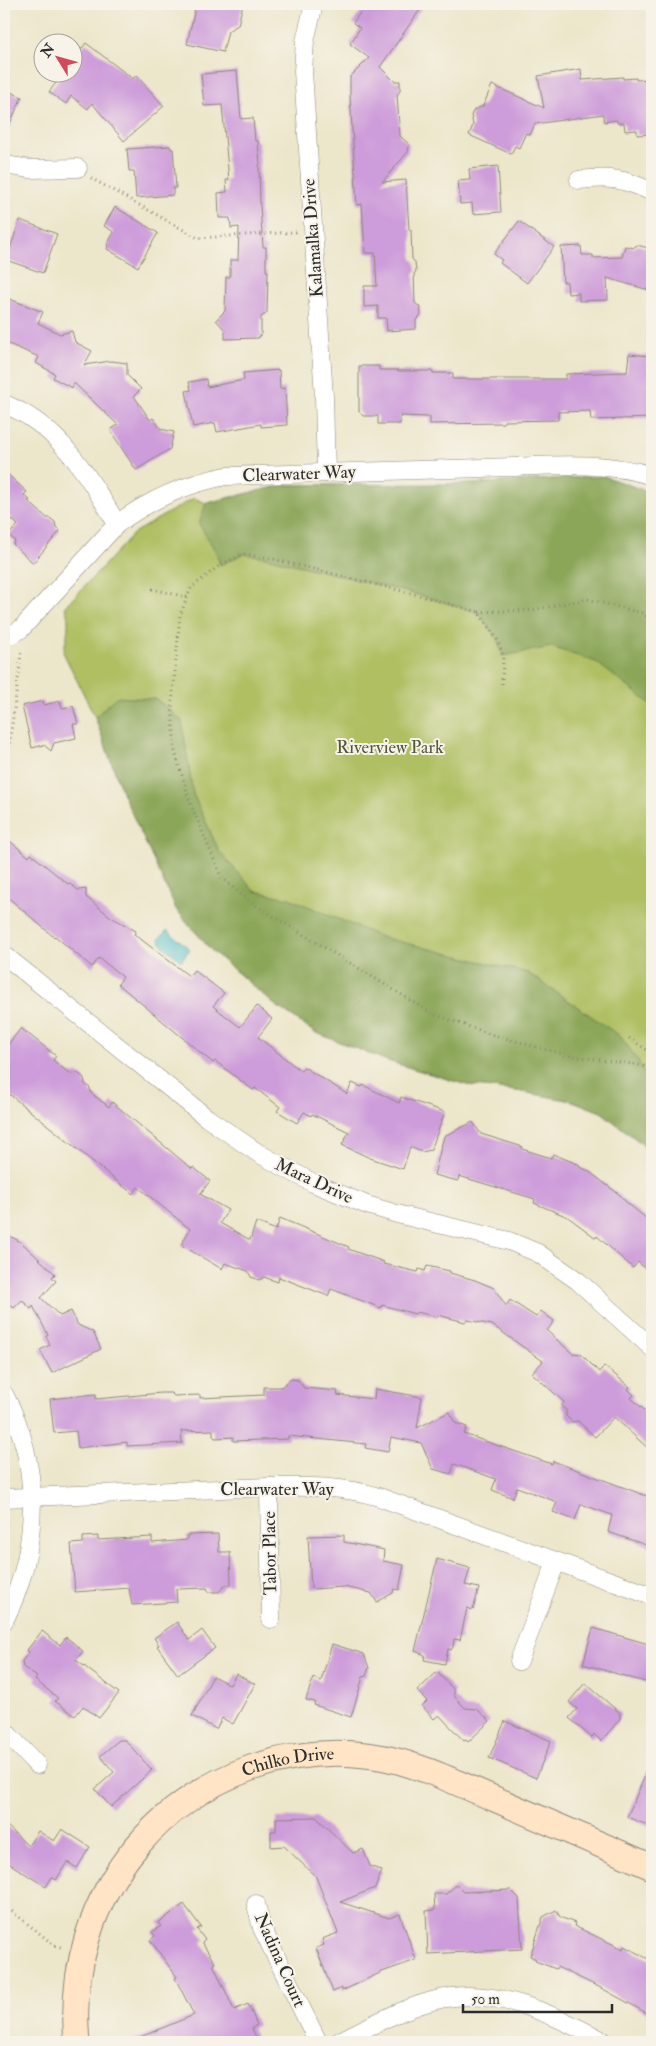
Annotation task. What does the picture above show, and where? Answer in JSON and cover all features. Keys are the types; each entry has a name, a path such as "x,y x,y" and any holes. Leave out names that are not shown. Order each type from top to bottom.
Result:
{"street":[{"name":"Kalamalka Drive","path":"314,4 304,41 303,71 324,397 326,473"},
{"path":"4,165 31,169 78,168"},
{"path":"579,180 612,178 632,183 652,192"},
{"path":"4,404 21,411 42,424 60,442 82,469 117,524"},
{"name":"Clearwater Way","path":"4,635 14,634 21,629 117,524 132,512 158,499 212,479 226,476 576,466 624,469 652,476"},
{"name":"Mara Drive","path":"4,955 207,1118 258,1153 313,1183 367,1205 509,1241 538,1253 578,1281 652,1348"},
{"path":"4,1394 21,1437 32,1496 32,1524 27,1556 18,1590 4,1621"},
{"name":"Clearwater Way","path":"4,1498 328,1486 363,1492 652,1596"},
{"name":"Tabor Place","path":"269,1487 271,1619"},
{"path":"519,1661 556,1562"},
{"path":"4,1730 37,1765"},
{"name":"Chilko Drive","path":"77,2042 76,1997 82,1955 93,1920 112,1882 131,1853 158,1824 195,1795 221,1780 265,1763 302,1756 336,1753 366,1755 409,1764 652,1866"},
{"name":"Nadina Court","path":"256,1904 262,1928 318,2042"},
{"path":"338,2042 413,2007 433,2000 460,1997 489,1998 522,2004 550,2014 605,2042"}],"path":[{"path":"78,168 98,183 198,238 281,233"},
{"path":"652,620 642,613 587,599 534,610 478,612 265,557 243,554 220,565 191,588 180,615 172,704 175,752 191,806 222,878 248,900 434,1014 490,1034 566,1055 652,1068"},
{"path":"152,589 187,597"},
{"path":"478,612 497,639 503,656 502,684"},
{"path":"4,783 20,665 21,629"},
{"path":"629,1038 652,1053"},
{"path":"4,1905 54,1945 82,1955"}],"green space":[{"name":"Riverview Park","path":"603,476 652,493 652,1068 601,1112 573,1101 517,1091 467,1085 388,1061 314,1032 275,1005 210,949 176,909 123,794 95,717 63,652 68,624 65,607 135,532 194,498 206,503 284,485 471,484"},
{"path":"603,476 652,493 652,705 596,662 551,647 503,656 497,639 478,612 265,557 243,554 220,565 216,552 199,524 206,503 284,485 471,484"},
{"path":"116,697 156,699 182,721 193,794 219,851 254,891 289,898 381,937 528,973 620,1036 637,1059 652,1087 652,1156 641,1143 601,1112 573,1101 517,1091 467,1085 388,1061 314,1032 275,1005 210,949 176,909 123,794 95,717"}],"water":[{"path":"167,930 190,949 181,961 162,945 159,939"}],"building":[{"path":"196,4 243,4 238,25 228,31 223,52 187,44"},
{"path":"366,4 424,4 380,67 394,81 400,81 400,91 397,95 400,136 409,144 408,152 382,182 406,180 412,259 415,262 416,271 414,274 415,303 420,307 421,315 416,320 416,329 387,331 386,318 378,318 378,306 364,307 364,286 377,286 375,253 365,253 362,204 357,205 350,77 369,58 350,44 360,28 353,23"},
{"path":"86,43 133,79 136,75 164,106 124,141 92,103 88,109 71,96 66,104 49,92 56,82 82,82 82,48"},
{"path":"581,69 582,80 623,77 623,79 636,78 636,80 650,79 652,134 637,135 637,130 625,131 624,123 617,123 617,120 604,122 603,114 535,124 530,135 526,133 519,148 515,146 511,154 469,135 473,125 471,115 474,110 483,106 492,85 544,108 538,76"},
{"path":"237,71 241,119 253,118 255,141 258,141 263,247 266,247 266,271 268,271 267,313 261,317 261,336 259,338 225,339 225,330 216,320 225,311 226,277 230,277 230,260 238,260 239,227 231,228 230,218 219,218 218,193 227,192 226,180 229,180 222,105 204,106 201,74"},
{"path":"4,89 22,97 4,137"},
{"path":"170,146 173,149 176,188 173,188 173,195 136,198 134,171 129,171 127,149"},
{"path":"498,166 501,212 473,214 472,203 460,204 458,181 470,180 469,169"},
{"path":"115,207 158,233 138,267 107,249 107,245 114,232 104,226"},
{"path":"20,220 57,234 43,273 6,260"},
{"path":"519,221 554,247 527,283 500,263 502,260 494,254"},
{"path":"637,245 652,249 652,291 607,278 608,300 579,301 579,293 568,294 567,282 563,282 561,247 581,246 582,255 593,255 593,258 622,257 625,246 633,248"},
{"path":"7,298 43,312 38,323 60,334 72,331 75,342 92,351 84,365 111,361 127,363 127,375 141,389 134,396 150,420 153,418 161,429 174,432 170,449 136,470 110,430 118,425 74,383 72,388 53,378 55,374 36,363 39,357 4,342 4,306"},
{"path":"629,354 651,356 652,418 591,420 590,411 558,412 558,420 430,424 430,417 400,416 400,424 378,424 378,416 363,416 359,411 359,366 379,366 379,370 453,373 453,379 566,379 566,374 627,372"},
{"path":"279,370 280,389 285,388 287,425 261,427 261,424 217,432 215,423 193,427 186,391 191,390 189,382 206,379 207,387 244,380 243,373"},
{"path":"4,471 27,492 24,495 30,500 28,501 47,518 55,522 56,527 60,531 33,563 13,544 15,541 8,535 18,525 4,512"},
{"path":"43,701 44,705 60,701 62,708 73,706 78,724 73,724 76,738 54,743 51,751 44,745 32,748 22,706"},
{"path":"4,836 29,857 31,854 68,884 78,890 86,889 86,897 111,917 136,931 134,934 189,976 194,970 224,993 213,1006 240,1027 257,1006 272,1019 258,1037 301,1071 304,1067 347,1094 352,1083 362,1087 363,1085 399,1103 401,1097 445,1112 431,1150 422,1152 410,1147 403,1169 370,1158 342,1145 349,1132 312,1114 311,1116 304,1112 297,1123 277,1111 280,1107 255,1088 253,1090 215,1061 213,1063 118,984 123,977 99,958 92,967 4,894"},
{"path":"21,1028 56,1056 53,1060 70,1074 78,1073 84,1078 85,1084 90,1088 91,1093 109,1107 112,1102 192,1169 193,1167 210,1181 200,1194 228,1210 220,1223 250,1240 256,1222 276,1230 280,1218 349,1247 348,1249 384,1262 383,1264 418,1272 419,1269 425,1271 427,1266 450,1271 450,1273 494,1288 506,1306 510,1300 536,1317 541,1311 554,1321 547,1331 572,1353 581,1354 599,1372 604,1366 630,1387 628,1389 634,1395 631,1398 652,1417 652,1452 614,1417 595,1437 578,1421 572,1422 566,1416 566,1410 561,1406 564,1402 532,1373 543,1361 492,1325 468,1320 465,1322 417,1312 415,1314 382,1305 381,1308 331,1289 328,1296 279,1277 278,1282 264,1277 259,1280 251,1277 248,1271 225,1263 222,1269 181,1245 190,1229 138,1187 133,1194 4,1090 4,1050"},
{"path":"473,1122 481,1134 551,1158 553,1154 580,1165 579,1167 587,1170 620,1195 652,1223 652,1275 638,1262 633,1268 597,1236 596,1238 568,1217 534,1203 535,1199 459,1176 458,1181 434,1175 444,1136"},
{"path":"4,1233 21,1242 55,1274 52,1277 56,1281 41,1298 60,1316 71,1311 78,1325 93,1332 101,1349 52,1373 40,1350 50,1345 46,1336 48,1335 33,1306 31,1309 22,1300 14,1308 4,1299"},
{"path":"291,1379 298,1380 304,1388 338,1391 337,1395 374,1399 375,1389 422,1397 417,1428 449,1412 455,1423 467,1427 464,1434 552,1464 553,1461 652,1498 652,1547 608,1532 612,1515 581,1504 575,1520 553,1512 557,1502 517,1487 513,1498 492,1490 496,1479 454,1464 451,1474 433,1469 421,1443 391,1437 388,1452 365,1448 366,1444 288,1436 288,1439 233,1441 233,1437 215,1438 213,1430 181,1431 182,1443 127,1446 127,1442 78,1448 76,1431 54,1433 50,1399 96,1394 96,1399 161,1393 171,1393 174,1396 200,1395 200,1398 264,1395 264,1387 281,1387"},
{"path":"218,1534 219,1552 230,1552 231,1585 225,1585 219,1592 209,1592 207,1588 176,1589 177,1602 132,1605 129,1588 75,1592 71,1544 83,1543 83,1537 98,1536 98,1540 152,1537 152,1543 187,1540 187,1535"},
{"path":"344,1535 344,1542 384,1550 383,1561 404,1565 399,1590 394,1589 393,1593 377,1602 371,1593 344,1587 311,1589 308,1536"},
{"path":"437,1559 470,1568 465,1585 479,1588 473,1610 467,1608 460,1640 454,1639 453,1647 451,1650 448,1649 445,1664 424,1660 425,1655 415,1651"},
{"path":"177,1622 189,1640 202,1630 215,1648 178,1675 157,1646 159,1645 154,1638"},
{"path":"593,1628 652,1645 652,1684 583,1664"},
{"path":"42,1631 60,1645 66,1637 83,1651 76,1660 119,1693 99,1718 83,1706 75,1716 55,1701 58,1698 35,1680 37,1677 23,1667 22,1661 29,1652 27,1650"},
{"path":"332,1644 364,1654 369,1668 366,1676 363,1677 351,1717 314,1705 315,1702 306,1700 313,1678 321,1681"},
{"path":"437,1672 454,1690 454,1696 465,1708 477,1709 490,1721 468,1742 464,1741 439,1715 434,1719 422,1706 427,1701 417,1691"},
{"path":"236,1674 255,1684 233,1724 222,1718 216,1729 192,1716 213,1676 230,1685"},
{"path":"585,1683 620,1713 620,1719 601,1741 594,1734 592,1738 569,1718 577,1709 569,1702"},
{"path":"505,1721 551,1741 536,1778 489,1758"},
{"path":"119,1740 125,1740 152,1770 111,1807 95,1789 114,1772 100,1756"},
{"path":"652,1760 652,1827 627,1817"},
{"path":"316,1817 353,1853 363,1849 370,1866 382,1871 375,1888 340,1902 389,1918 400,1914 416,1960 382,1972 342,1991 342,1988 333,1992 316,1948 324,1945 322,1939 338,1933 316,1877 284,1846 271,1847 271,1831 276,1831 276,1818"},
{"path":"4,1823 28,1846 38,1831 54,1841 62,1829 90,1847 77,1868 67,1862 56,1880 52,1877 46,1887 4,1860"},
{"path":"456,1885 463,1892 511,1890 519,1898 522,1949 428,1954 426,1911 435,1910 434,1894 446,1894"},
{"path":"184,1904 201,1927 197,1929 205,1940 202,1943 215,1963 213,1964 234,2010 248,2004 257,2025 252,2028 258,2042 128,2042 194,2015 175,1978 177,1977 150,1940 155,1936 152,1932 161,1926 158,1923"},
{"path":"556,1910 560,1917 575,1923 574,1926 623,1949 624,1946 652,1961 652,2016 603,1989 557,1967 556,1969 535,1961 536,1959 530,1956 543,1917"}]}
